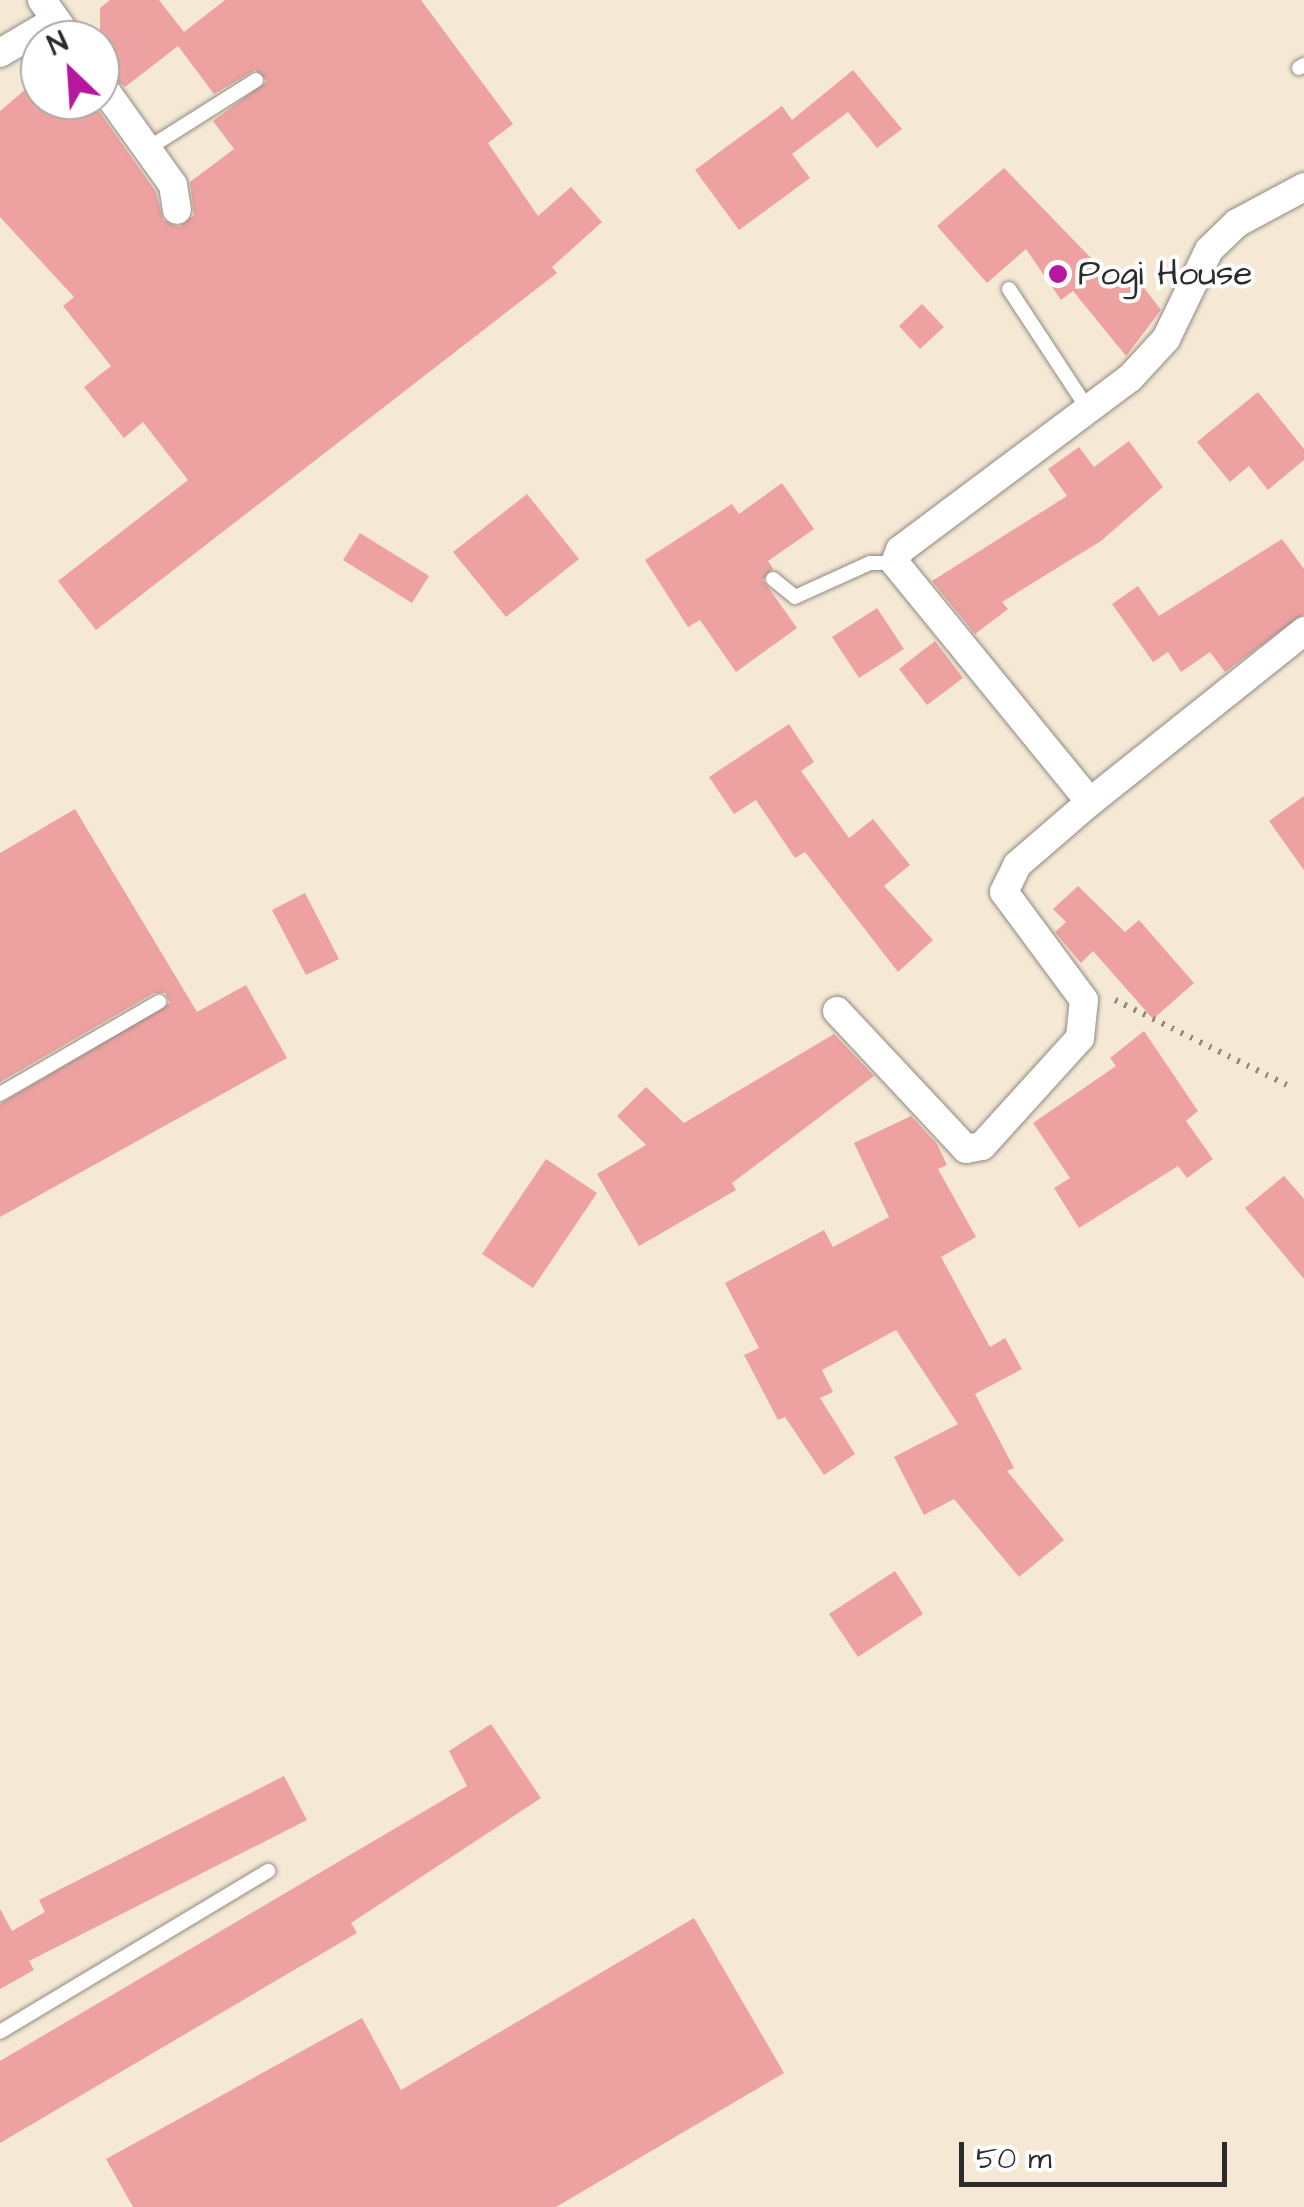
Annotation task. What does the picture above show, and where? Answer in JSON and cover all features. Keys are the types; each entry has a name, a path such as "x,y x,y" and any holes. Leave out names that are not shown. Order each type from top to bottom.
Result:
{"street":[{"path":"120,111 173,185 177,210"},
{"path":"1090,802 895,563 900,550 1089,411 1166,339 1222,236 1304,188"},
{"path":"837,1010 966,1149 982,1146 1080,1038 1084,1000 1004,892 1017,865 1304,631"}],"lane":[{"path":"147,149 256,80"},
{"path":"1009,289 1089,411"},
{"path":"772,579 796,597 870,563 895,563"},
{"path":"0,1094 159,1002"},
{"path":"0,2032 268,1870"}],"path":[{"path":"1084,1000 1134,1007 1293,1088"}],"building":[{"path":"110,0 159,0 184,32 225,0 421,0 513,124 488,143 538,216 571,187 602,222 552,267 557,273 96,630 58,581 188,480 143,422 124,438 84,387 111,366 63,306 74,297 0,217 0,111 20,94 20,120 105,120 156,192 163,220 179,227 194,215 190,182 234,149 213,121 267,81 255,70 214,94 178,46 125,87 120,83 120,20 100,20 100,8"},
{"path":"853,70 902,129 877,148 848,112 792,154 810,178 739,230 695,170 782,106 792,120"},
{"path":"1004,168 1116,284 1132,272 1161,310 1126,356 1073,291 1061,300 1026,249 987,283 937,226"},
{"path":"922,304 944,327 920,349 899,326"},
{"path":"1258,392 1304,449 1304,460 1268,490 1249,466 1230,482 1197,442"},
{"path":"1129,441 1163,487 1101,541 1002,602 1008,609 975,634 932,581 1067,496 1048,469 1079,447 1094,467"},
{"path":"782,483 814,529 768,561 773,569 763,580 797,628 736,672 700,620 688,627 645,560 732,504 739,514"},
{"path":"527,494 579,559 506,617 453,552"},
{"path":"360,533 429,576 412,603 343,560"},
{"path":"1282,539 1304,569 1304,614 1225,672 1210,652 1181,672 1168,652 1153,662 1112,604 1138,586 1159,616"},
{"path":"877,608 904,649 859,678 832,637"},
{"path":"935,641 963,678 927,705 899,669"},
{"path":"789,724 814,762 801,771 849,838 873,819 910,865 884,886 933,940 898,972 805,852 795,858 756,800 734,814 709,777"},
{"path":"1304,796 1304,870 1269,821"},
{"path":"75,809 197,1012 246,985 287,1058 0,1217 0,1104 170,1003 165,993 154,993 0,1082 0,853"},
{"path":"1078,886 1125,932 1139,920 1194,983 1153,1019 1093,951 1081,963 1055,932 1066,922 1053,909"},
{"path":"305,893 339,959 306,975 272,910"},
{"path":"1144,1031 1198,1111 1186,1121 1213,1159 1187,1178 1178,1166 1079,1228 1054,1188 1070,1178 1033,1123 1116,1066 1110,1058"},
{"path":"834,1034 874,1076 732,1183 736,1190 639,1246 597,1174 646,1145 617,1116 646,1087 684,1123"},
{"path":"911,1116 937,1144 947,1165 938,1169 976,1237 941,1257 990,1347 1005,1338 1022,1369 975,1394 1014,1468 1007,1471 1064,1540 1019,1577 954,1499 924,1515 894,1457 958,1424 896,1330 822,1370 833,1392 820,1398 855,1454 824,1475 785,1417 778,1420 744,1355 759,1348 725,1283 824,1230 833,1247 889,1217 854,1143"},
{"path":"546,1159 597,1193 533,1288 482,1254"},
{"path":"1284,1176 1304,1199 1304,1279 1245,1208"},
{"path":"895,1571 923,1614 858,1657 829,1614"},
{"path":"491,1724 541,1798 351,1923 357,1933 0,2143 0,2061 467,1786 449,1751"},
{"path":"284,1776 307,1820 29,1961 34,1970 0,1989 0,1909 12,1931 45,1912 39,1900"},
{"path":"694,1918 784,2073 556,2207 133,2207 106,2159 362,2018 401,2090"}],"place":[{"name":"Pogi House","path":"1058,274"}]}
